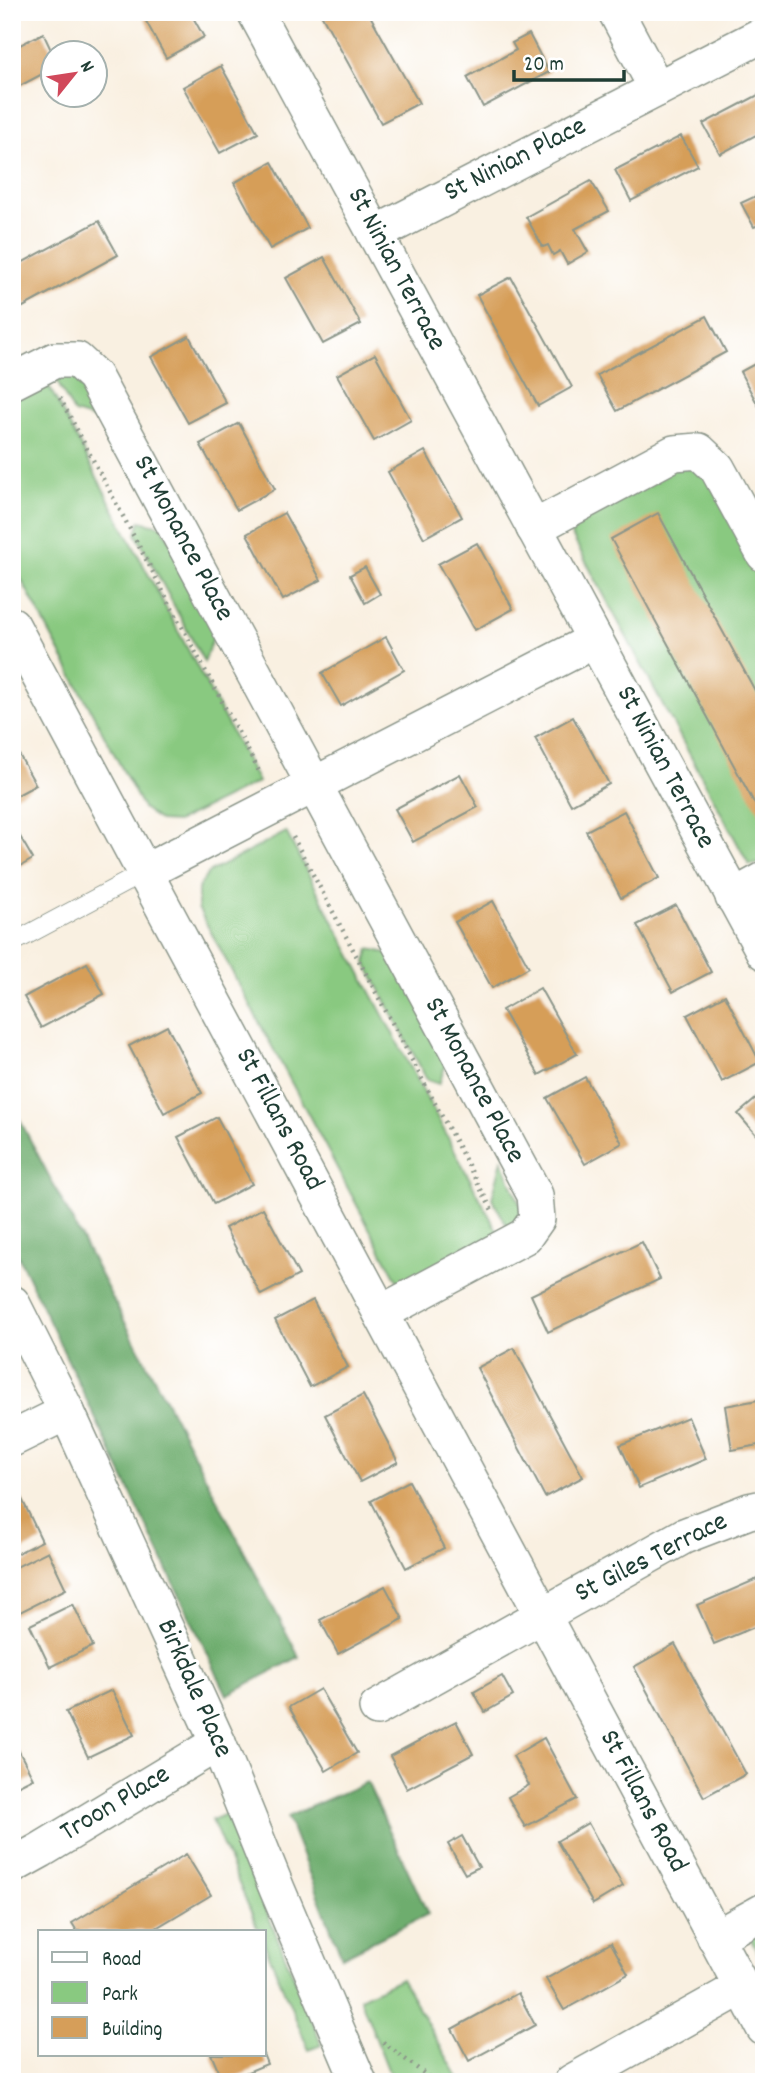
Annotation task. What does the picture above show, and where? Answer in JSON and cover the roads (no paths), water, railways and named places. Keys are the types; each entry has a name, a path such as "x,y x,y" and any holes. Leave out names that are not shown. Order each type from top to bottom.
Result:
{"street":[{"name":"St Ninian Terrace","path":"254,12 764,952"},
{"path":"616,12 657,89"},
{"name":"St Ninian Place","path":"375,233 764,34"},
{"name":"St Monance Place","path":"12,382 55,360 77,360 94,376 535,1195 537,1219 525,1236 381,1312"},
{"path":"534,528 674,453 699,451 717,468 764,554"},
{"name":"St Fillans Road","path":"12,625 764,2028"},
{"path":"145,872 595,640"},
{"path":"733,897 764,880"},
{"name":"Birkdale Place","path":"12,1303 67,1412 218,1743 359,2082"},
{"path":"12,1439 67,1412"},
{"name":"St Giles Terrace","path":"542,1616 684,1536 749,1511 764,1508"},
{"path":"377,1708 542,1616"},
{"name":"Troon Place","path":"12,1866 218,1743"},
{"path":"715,1938 764,1910"},
{"path":"572,2082 742,1987"}],"lane":[{"path":"12,943 145,872"}]}
